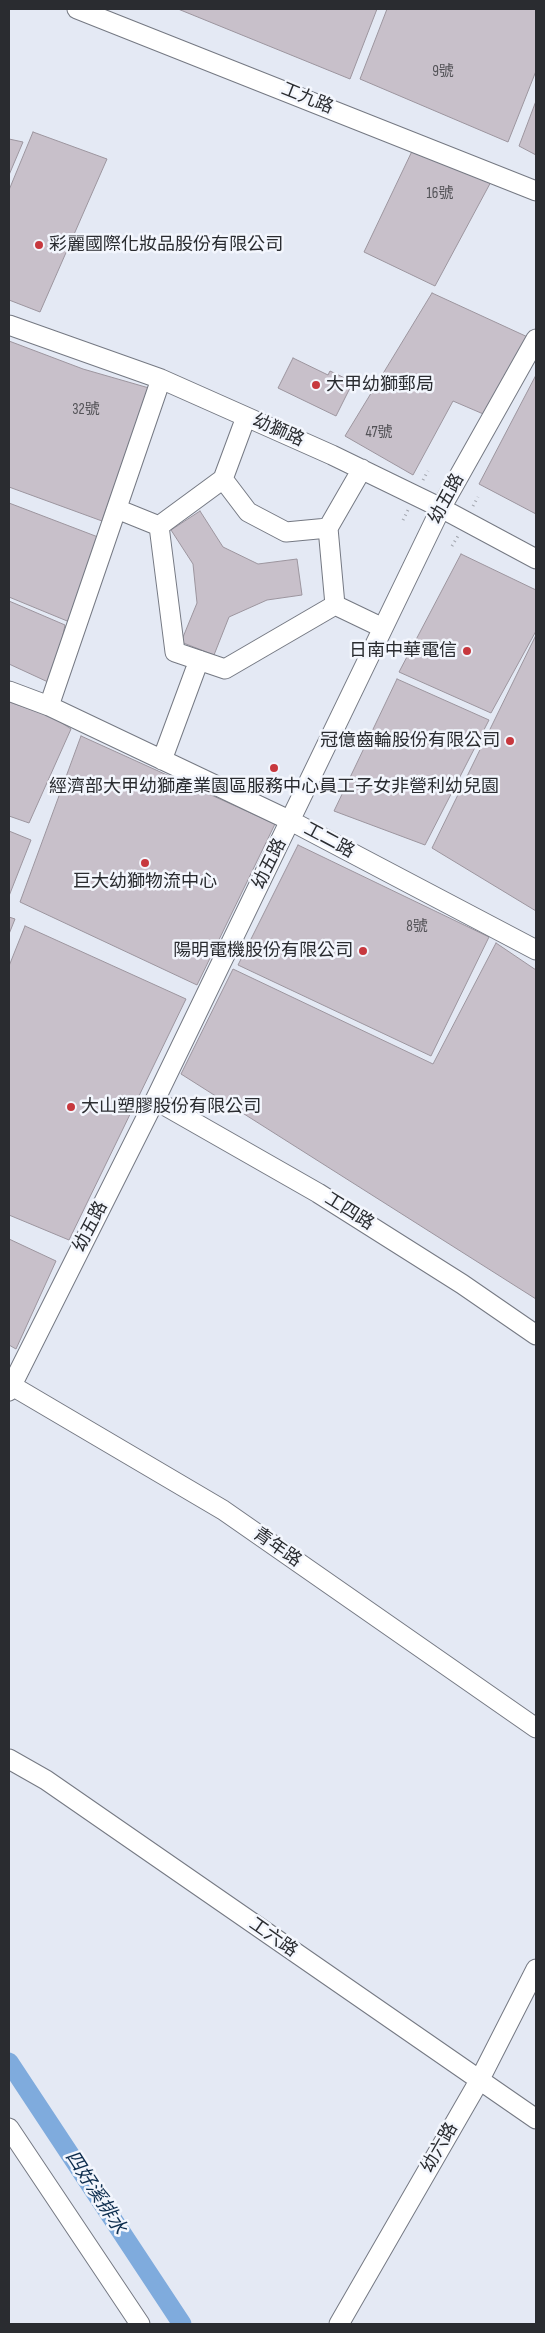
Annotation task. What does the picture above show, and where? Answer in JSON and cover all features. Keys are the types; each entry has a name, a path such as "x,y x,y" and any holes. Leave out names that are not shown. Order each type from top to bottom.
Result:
{"street":[{"name":"工九路","path":"77,9 536,191"},
{"name":"幼獅路","path":"9,325 161,379 441,508 536,560"},
{"name":"幼五路","path":"10,1387 155,1100 441,508 536,339"},
{"path":"49,706 161,379"},
{"path":"158,526 223,479 246,417"},
{"path":"336,605 328,528 362,470"},
{"path":"223,479 248,512 286,532 328,528"},
{"path":"117,508 158,526"},
{"path":"158,526 175,652 225,668 336,605"},
{"path":"336,605 383,628"},
{"path":"162,760 199,660"},
{"name":"工二路","path":"9,692 49,706 291,821 536,950"},
{"name":"工四路","path":"155,1100 318,1193 462,1284 536,1335"},
{"name":"青年路","path":"10,1387 223,1510 536,1728"},
{"name":"工六路","path":"9,1759 46,1780 536,2120"},
{"name":"幼六路","path":"339,2324 479,2081 536,1969"},
{"path":"9,2128 140,2324"}],"building":[{"path":"178,9 377,9 350,79"},
{"path":"387,9 536,9 536,71 508,142 360,79"},
{"path":"536,101 536,155 519,146"},
{"name":"彩麗國際化妝品股份有限公司","path":"33,132 107,159 40,312 9,300 9,190"},
{"path":"9,139 23,142 9,175"},
{"path":"414,147 493,178 435,286 364,252"},
{"path":"432,293 532,339 488,416 453,401 413,475 345,436"},
{"path":"9,341 83,369 149,388 102,521 9,487"},
{"name":"大甲幼獅郵局","path":"293,358 328,375 330,371 353,382 336,416 278,388"},
{"path":"536,375 536,514 479,484"},
{"path":"9,503 98,537 72,623 9,597"},
{"path":"200,511 223,547 258,564 297,559 302,595 267,600 229,617 214,655 181,642 197,603 193,564 171,530"},
{"name":"日南中華電信","path":"461,554 536,590 536,631 491,713 399,672"},
{"path":"9,601 65,625 59,654 48,682 9,664"},
{"name":"冠億齒輪股份有限公司","path":"536,635 536,911 432,848"},
{"path":"397,679 489,720 425,845 334,811"},
{"path":"9,702 53,717 71,729 29,823 9,816"},
{"name":"巨大幼獅物流中心","path":"81,736 275,824 197,985 20,902"},
{"path":"9,831 31,840 9,896"},
{"name":"陽明電機股份有限公司","path":"298,845 489,937 431,1056 238,965"},
{"path":"9,917 15,919 9,934"},
{"name":"大山塑膠股份有限公司","path":"25,926 186,999 69,1240 9,1215 9,966"},
{"path":"496,943 536,970 536,1299 181,1074 233,969 433,1064"},
{"path":"9,1239 56,1261 16,1349 9,1345"}],"waterway":[{"name":"四好溪排水","path":"9,2062 182,2324"}],"place":[{"name":"彩麗國際化妝品股份有限公司","path":"39,245"},
{"name":"大甲幼獅郵局","path":"316,385"},
{"name":"日南中華電信","path":"467,651"},
{"name":"冠億齒輪股份有限公司","path":"510,741"},
{"name":"經濟部大甲幼獅產業園區服務中心員工子女非營利幼兒園","path":"274,768"},
{"name":"巨大幼獅物流中心","path":"145,863"},
{"name":"陽明電機股份有限公司","path":"363,951"},
{"name":"大山塑膠股份有限公司","path":"71,1107"}]}
